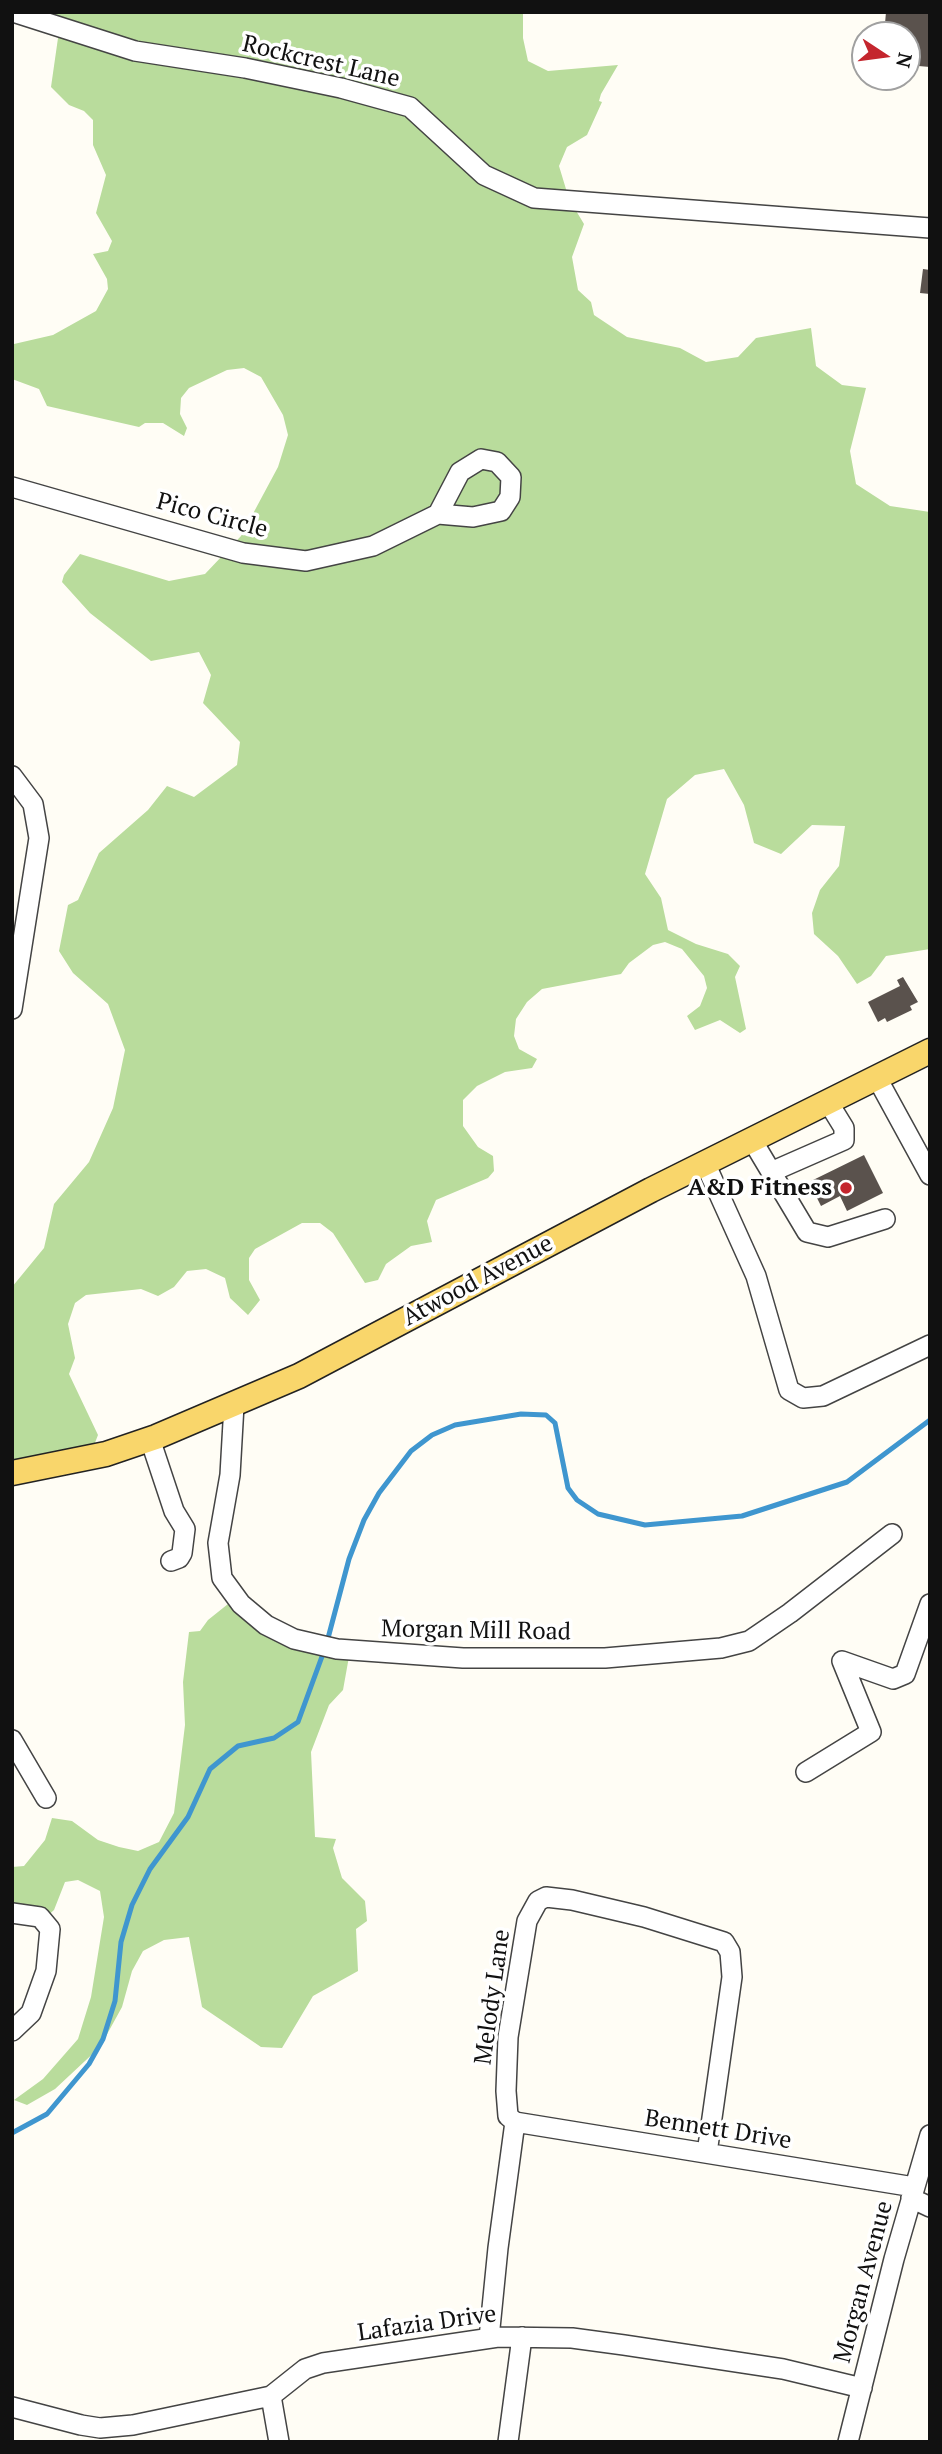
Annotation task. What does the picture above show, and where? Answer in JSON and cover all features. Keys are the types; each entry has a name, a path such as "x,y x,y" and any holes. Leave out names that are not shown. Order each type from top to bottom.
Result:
{"main road":[{"name":"Atwood Avenue","path":"12,1474 106,1454 150,1439 299,1376 705,1163 930,1051"}],"street":[{"name":"Rockcrest Lane","path":"13,12 135,51 245,68 341,88 410,107 484,175 534,198 930,228"},
{"name":"Pico Circle","path":"12,486 243,553 306,561 373,546 438,514"},
{"path":"12,776 33,804 39,838 20,912 12,1009"},
{"path":"877,1078 930,1175"},
{"path":"771,1172 844,1140 844,1128 828,1102"},
{"path":"752,1140 807,1232 828,1237 884,1219"},
{"path":"705,1163 756,1276 789,1390 803,1398 823,1396 930,1345"},
{"name":"Morgan Mill Road","path":"234,1405 230,1475 218,1543 222,1578 240,1604 266,1625 294,1639 337,1649 463,1658 605,1658 721,1648 749,1641 790,1614 892,1534"},
{"path":"150,1439 174,1511 185,1529 182,1553 179,1558 171,1561"},
{"path":"806,1772 871,1732 842,1661 893,1679 905,1674 930,1604"},
{"path":"12,1740 46,1798"},
{"name":"Melody Lane","path":"489,2338 515,2122 508,2116 508,2037 527,1921 538,1901 546,1897 572,1900 644,1917 724,1942 730,1952 732,1977 707,2153"},
{"path":"12,1913 40,1917 50,1929 46,1971 31,2013 12,2031"},
{"name":"Bennett Drive","path":"515,2122 707,2153 912,2192 930,2207"},
{"name":"Morgan Avenue","path":"848,2442 912,2192 930,2135"},
{"path":"508,2442 522,2337"},
{"name":"Lafazia Drive","path":"12,2407 100,2428 133,2425 271,2396 305,2369 323,2363 489,2338 522,2337 572,2338 624,2345 783,2370 862,2388"},
{"path":"271,2396 279,2442"}],"green space":[{"path":"53,12 523,12 523,38 528,61 548,71 618,65 601,94 599,101 602,102 587,135 567,147 559,166 569,199 584,224 572,257 578,290 591,302 594,315 627,337 680,348 706,362 738,357 756,338 811,328 816,366 842,385 866,388 850,451 856,484 890,506 930,512 930,949 886,956 871,976 857,984 838,956 814,934 812,913 820,890 839,866 845,826 812,825 781,854 754,843 744,805 724,769 695,775 667,799 645,874 661,898 668,930 696,944 728,954 740,966 735,977 746,1029 740,1033 720,1020 695,1030 687,1016 700,1006 707,988 704,976 682,949 665,942 653,945 629,963 621,974 542,989 527,1002 516,1019 514,1036 519,1049 537,1059 532,1068 505,1072 477,1086 463,1100 463,1126 478,1147 493,1156 494,1171 488,1178 436,1200 427,1221 432,1242 411,1246 386,1264 378,1280 365,1283 333,1233 320,1223 302,1223 255,1249 249,1258 249,1280 260,1300 248,1315 230,1298 225,1278 206,1269 187,1271 174,1287 158,1296 141,1289 86,1295 75,1303 68,1324 75,1358 69,1374 98,1435 89,1458 12,1474 12,1287 44,1248 54,1204 89,1162 113,1108 125,1050 108,1004 73,973 59,951 68,905 78,900 99,853 148,810 167,786 194,797 237,765 240,742 203,703 211,675 199,652 151,661 90,613 62,582 64,575 80,554 169,581 205,574 241,536 278,467 288,435 283,415 261,377 244,368 227,370 189,388 181,398 180,414 187,428 184,436 163,423 145,423 139,427 47,406 39,389 12,379 14,344 53,335 96,311 108,289 107,279 93,254 108,251 112,241 96,213 106,175 93,145 93,120 84,111 69,105 51,87 59,31"},
{"path":"233,1600 264,1624 350,1651 343,1690 329,1705 311,1752 315,1837 336,1839 333,1848 342,1878 365,1901 367,1921 356,1929 358,1971 313,1996 282,2048 261,2047 202,2007 189,1937 164,1940 143,1951 132,1971 122,2007 100,2047 55,2089 27,2105 14,2100 43,2079 78,2039 91,1997 104,1917 100,1891 78,1880 65,1882 54,1910 45,1918 12,1913 12,1867 24,1866 45,1840 52,1818 72,1821 98,1840 119,1847 138,1851 159,1842 174,1813 185,1725 183,1682 189,1632 200,1631 208,1620"}],"building":[{"path":"886,12 930,13 930,67 921,66 921,21 885,21"},
{"path":"923,269 930,270 930,294 920,293"},
{"path":"903,977 918,1002 910,1006 912,1010 887,1022 885,1018 878,1022 868,1002 900,986 897,980"},
{"name":"A&D Fitness","path":"864,1155 883,1193 847,1211 840,1196 821,1206 809,1182"}],"waterway":[{"path":"327,1642 349,1559 364,1520 379,1493 411,1451 432,1435 455,1425 521,1414 546,1415 555,1423 568,1488 577,1500 598,1514 645,1525 742,1516 847,1482 930,1420"},
{"path":"12,2133 47,2114 89,2064 103,2039 115,2001 121,1942 132,1905 150,1869 188,1817 210,1769 238,1746 274,1738 298,1722 324,1651"}],"place":[{"name":"A&D Fitness","path":"846,1188"}]}
